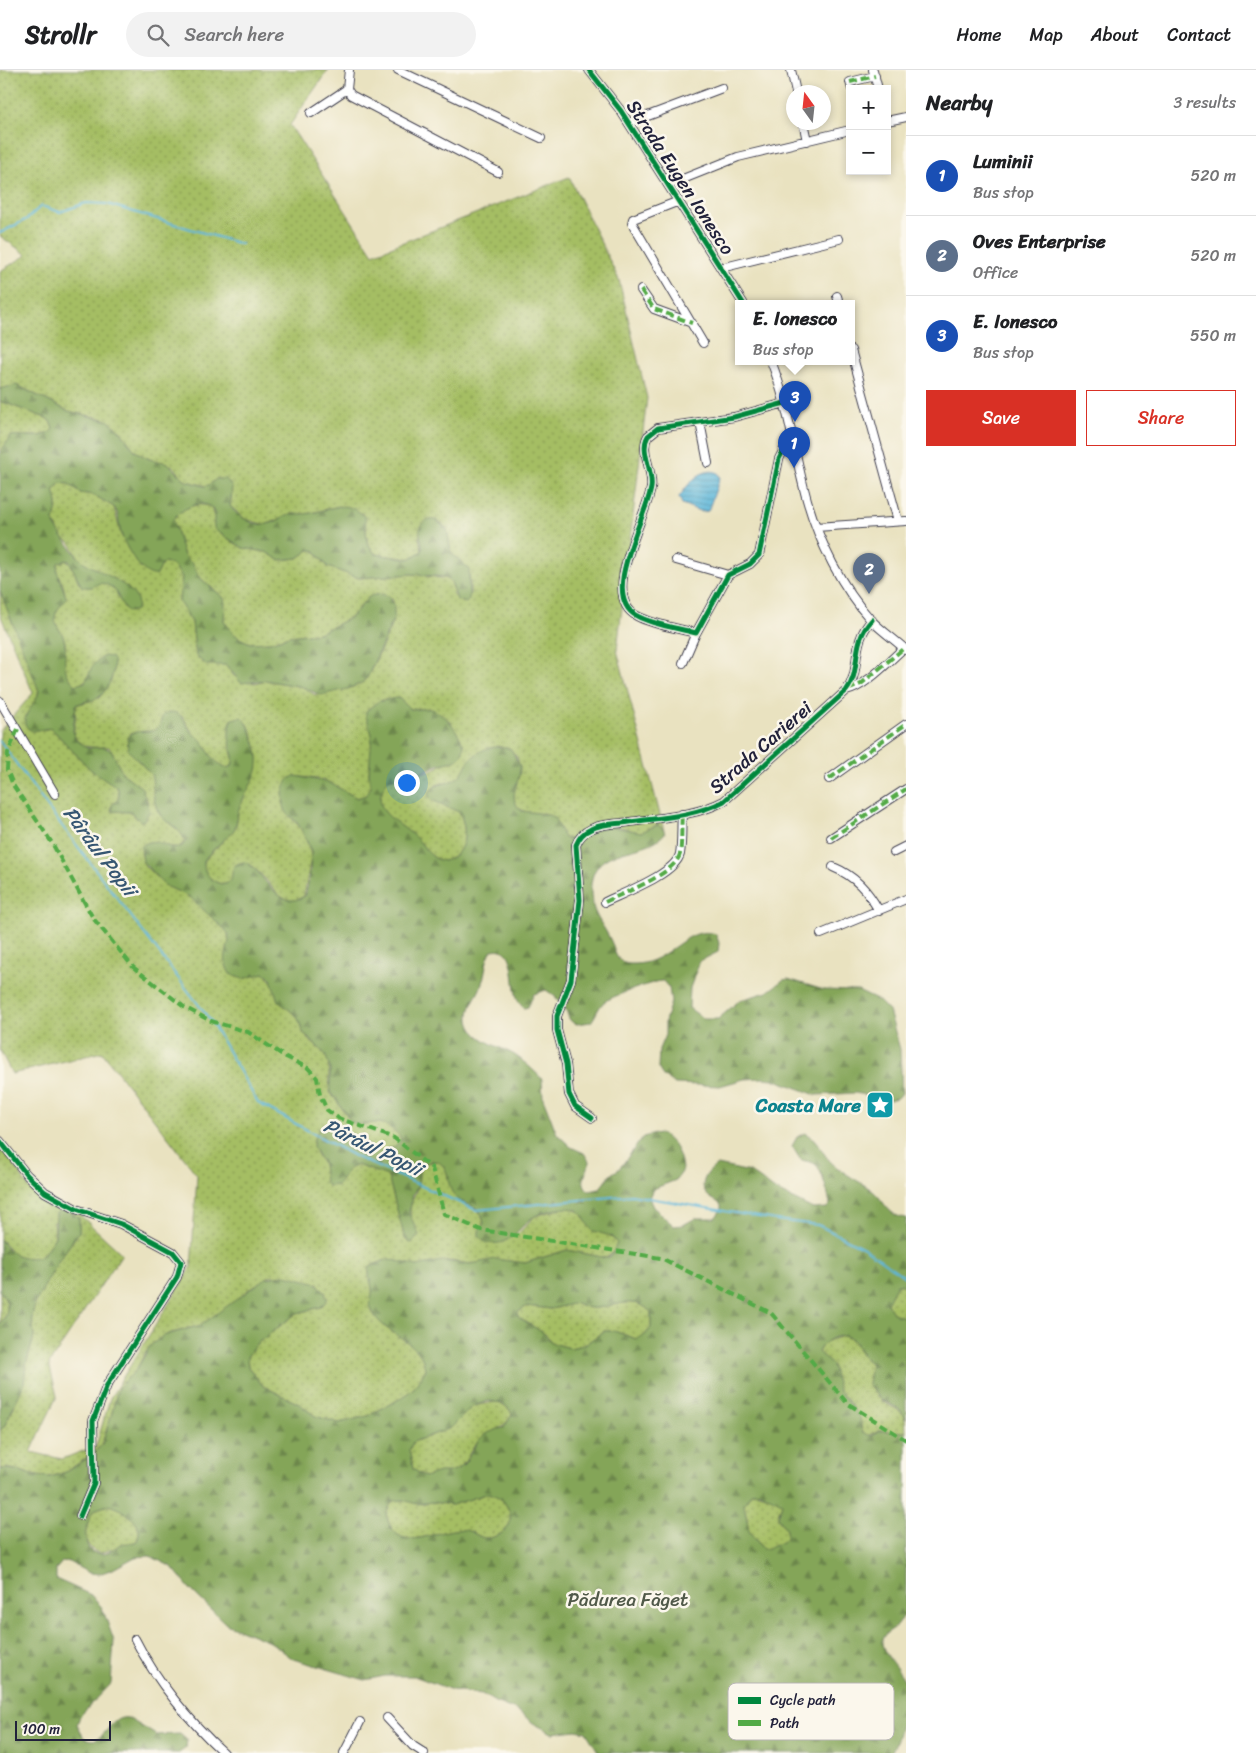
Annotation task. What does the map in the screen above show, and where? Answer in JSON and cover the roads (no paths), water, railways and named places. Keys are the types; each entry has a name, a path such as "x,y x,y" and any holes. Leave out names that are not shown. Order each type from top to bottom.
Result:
{"street":[{"path":"349,70 347,89 351,95 498,172"},
{"path":"398,70 541,138"},
{"name":"Strada Eugen Ionesco","path":"589,70 629,123 741,300"},
{"path":"791,70 794,85"},
{"path":"851,85 850,82 874,73"},
{"name":"Strada Eugen Ionesco","path":"629,123 722,88"},
{"path":"311,113 347,89"},
{"path":"891,121 906,117"},
{"path":"804,130 807,141"},
{"path":"668,185 738,157 846,131"},
{"path":"679,201 632,220 703,343"},
{"path":"721,268 839,239"},
{"path":"641,290 654,309 692,323"},
{"path":"816,526 902,521 855,363"},
{"path":"772,365 785,403 816,526 849,590 872,620 905,649 853,690 846,691"},
{"path":"696,633 636,615 623,600 621,581 651,489 646,438 658,428 756,412 785,403"},
{"path":"700,422 708,463"},
{"path":"684,663 696,633 728,575 752,562 758,555 779,459 783,451 795,447"},
{"path":"676,560 728,575"},
{"name":"Strada Carierei","path":"592,1118 575,1106 569,1094 566,1064 557,1030 558,1016 571,980 580,900 576,845 583,834 600,826 682,814 713,807 724,801 846,691 854,673 859,638 872,620"},
{"path":"0,701 55,794"},
{"path":"829,779 906,724"},
{"path":"831,838 906,789"},
{"path":"604,902 633,889 675,864 680,854 682,814"},
{"path":"894,852 906,846"},
{"path":"833,867 857,881 871,896 879,911"},
{"path":"821,934 906,899"},
{"path":"0,1142 27,1175 45,1192 70,1207 120,1224 174,1252 181,1262 177,1277 107,1385 101,1400 93,1421 94,1483 80,1516"},
{"path":"134,1639 163,1683 202,1733 224,1753"},
{"path":"387,1718 413,1746 424,1753"},
{"path":"344,1753 360,1722"}],"water":[{"path":"712,471 718,473 720,478 708,511 702,512 682,504 679,497 689,484 701,474"}],"waterway":[{"path":"0,233 27,219 41,206 60,212 86,203 107,204 241,244"},
{"name":"Pârâul Popii","path":"0,741 46,805 211,1021 258,1103 358,1158 476,1210 632,1195 776,1220 818,1225 864,1248 906,1278"}],"place":[{"name":"E. Ionesco","path":"795,422"},
{"name":"Luminii","path":"794,468"},
{"name":"Oves Enterprise","path":"869,594"},
{"name":"Coasta Mare","path":"880,1105"}],"park label":[{"name":"Pădurea Făget","path":"628,1599"}]}
